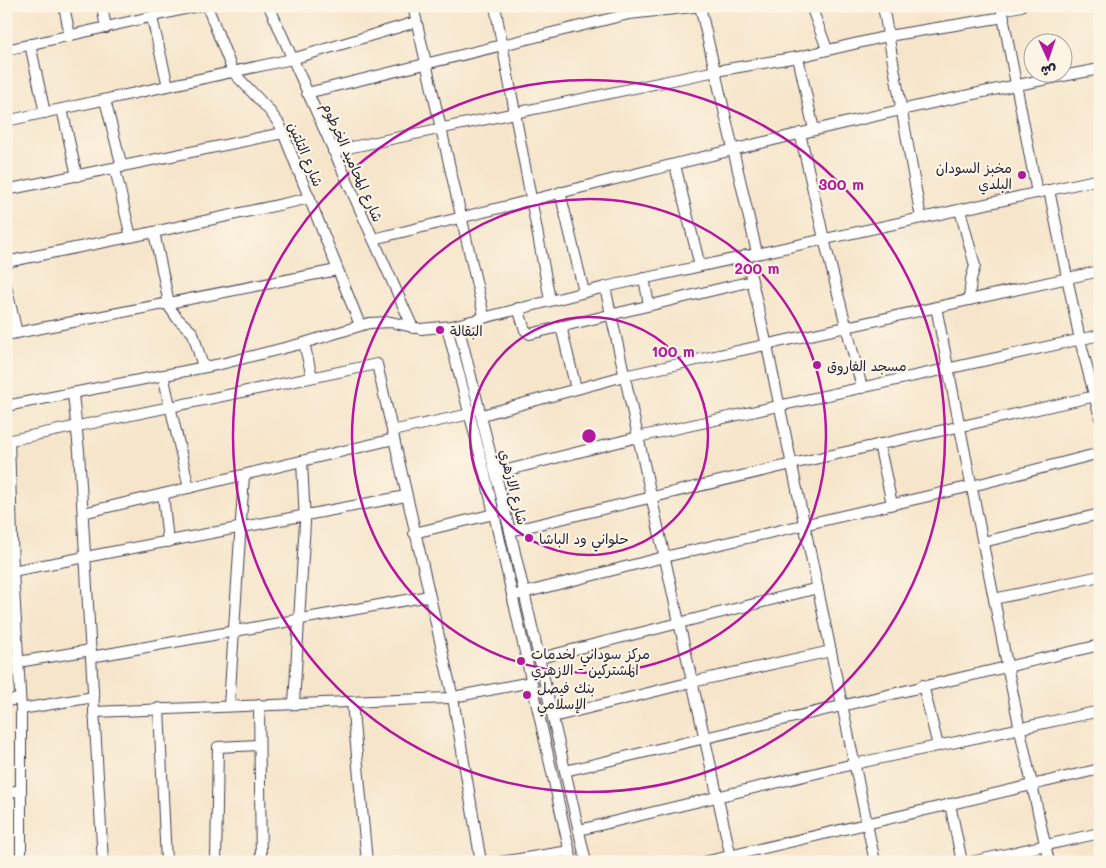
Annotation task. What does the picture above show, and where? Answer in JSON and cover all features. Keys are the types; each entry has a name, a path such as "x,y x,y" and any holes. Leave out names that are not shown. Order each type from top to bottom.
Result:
{"street":[{"path":"64,6 70,36"},
{"path":"102,6 106,28"},
{"path":"6,50 198,6"},
{"name":"شارع التلتين","path":"207,6 233,72 268,108 283,133 360,325"},
{"name":"شارع المحاميد الخرطوم","path":"269,6 413,328"},
{"path":"425,6 413,8 484,316"},
{"path":"495,6 550,300"},
{"path":"307,93 501,45 628,10 700,6 757,253"},
{"path":"812,6 826,49"},
{"path":"883,6 921,218"},
{"path":"333,152 716,71 798,57 826,49 1021,6"},
{"path":"1002,11 1037,193"},
{"path":"152,18 168,86"},
{"path":"6,121 292,59 416,22"},
{"path":"30,44 45,113"},
{"path":"798,57 814,130"},
{"path":"373,239 800,132 1015,84 1100,69"},
{"path":"105,100 131,237"},
{"path":"62,109 77,176"},
{"path":"800,132 824,239 848,327 862,388"},
{"path":"6,190 283,133"},
{"path":"674,165 700,266"},
{"path":"6,406 203,367 304,343 360,325 387,322 413,328 458,324 484,316 644,278 1100,179"},
{"path":"1049,190 1080,340 1097,396 1100,418"},
{"path":"560,192 584,292"},
{"path":"6,262 310,198"},
{"path":"960,210 975,266 971,279 969,300"},
{"path":"154,232 172,314 193,333 203,367"},
{"path":"746,256 767,346 778,406 792,464 875,862"},
{"path":"6,286 11,334 337,270"},
{"path":"482,415 624,376 767,346 936,306 1100,271"},
{"path":"644,278 650,305"},
{"path":"518,308 528,334 752,281"},
{"path":"605,287 731,859"},
{"path":"936,306 947,369 1009,666 1020,730 1049,862"},
{"name":"شارع الازهري","path":"458,324 525,594 586,862"},
{"name":"شارع الازهري","path":"447,326 494,514 572,862"},
{"path":"561,326 576,390"},
{"path":"496,473 638,437 1100,335"},
{"path":"304,343 312,377"},
{"path":"21,862 20,704 18,662 11,635 8,440 377,364 453,698 481,862"},
{"path":"163,375 190,488"},
{"path":"73,394 83,513 103,862"},
{"path":"510,531 792,464 1097,396"},
{"path":"83,513 302,461 470,414"},
{"path":"879,444 892,504"},
{"path":"512,596 664,557 972,486 1100,453"},
{"path":"294,703 305,516 302,461"},
{"path":"229,706 244,475"},
{"path":"163,494 168,542"},
{"path":"10,572 406,496"},
{"path":"414,533 494,514"},
{"path":"983,542 1100,514"},
{"path":"994,599 1100,576"},
{"path":"540,658 818,588"},
{"path":"18,662 91,654 429,596"},
{"path":"565,771 705,740 923,685 1100,645"},
{"path":"553,716 831,651"},
{"path":"94,712 158,708 453,698 531,682"},
{"path":"923,685 938,746"},
{"path":"6,701 20,704 94,698"},
{"path":"352,702 367,862"},
{"path":"259,705 261,862"},
{"path":"158,708 166,862"},
{"path":"579,830 854,764 1020,730 1100,711"},
{"path":"216,862 218,747 259,745"},
{"path":"704,862 731,859 867,823 1100,769"},
{"path":"6,793 21,790"},
{"path":"950,804 962,862"},
{"path":"971,862 1100,834"},
{"path":"501,862 569,850"}],"place":[{"name":"مخبز السودان البلدي","path":"1022,175"},
{"name":"البقالة","path":"440,330"},
{"name":"مسجد الفاروق","path":"817,365"},
{"name":"حلواني ود الباشا","path":"529,538"},
{"name":"مركز سوداني لخدمات المشتركين - الازهري","path":"521,661"},
{"name":"بنك فيصل الإسلامي","path":"527,695"}]}
